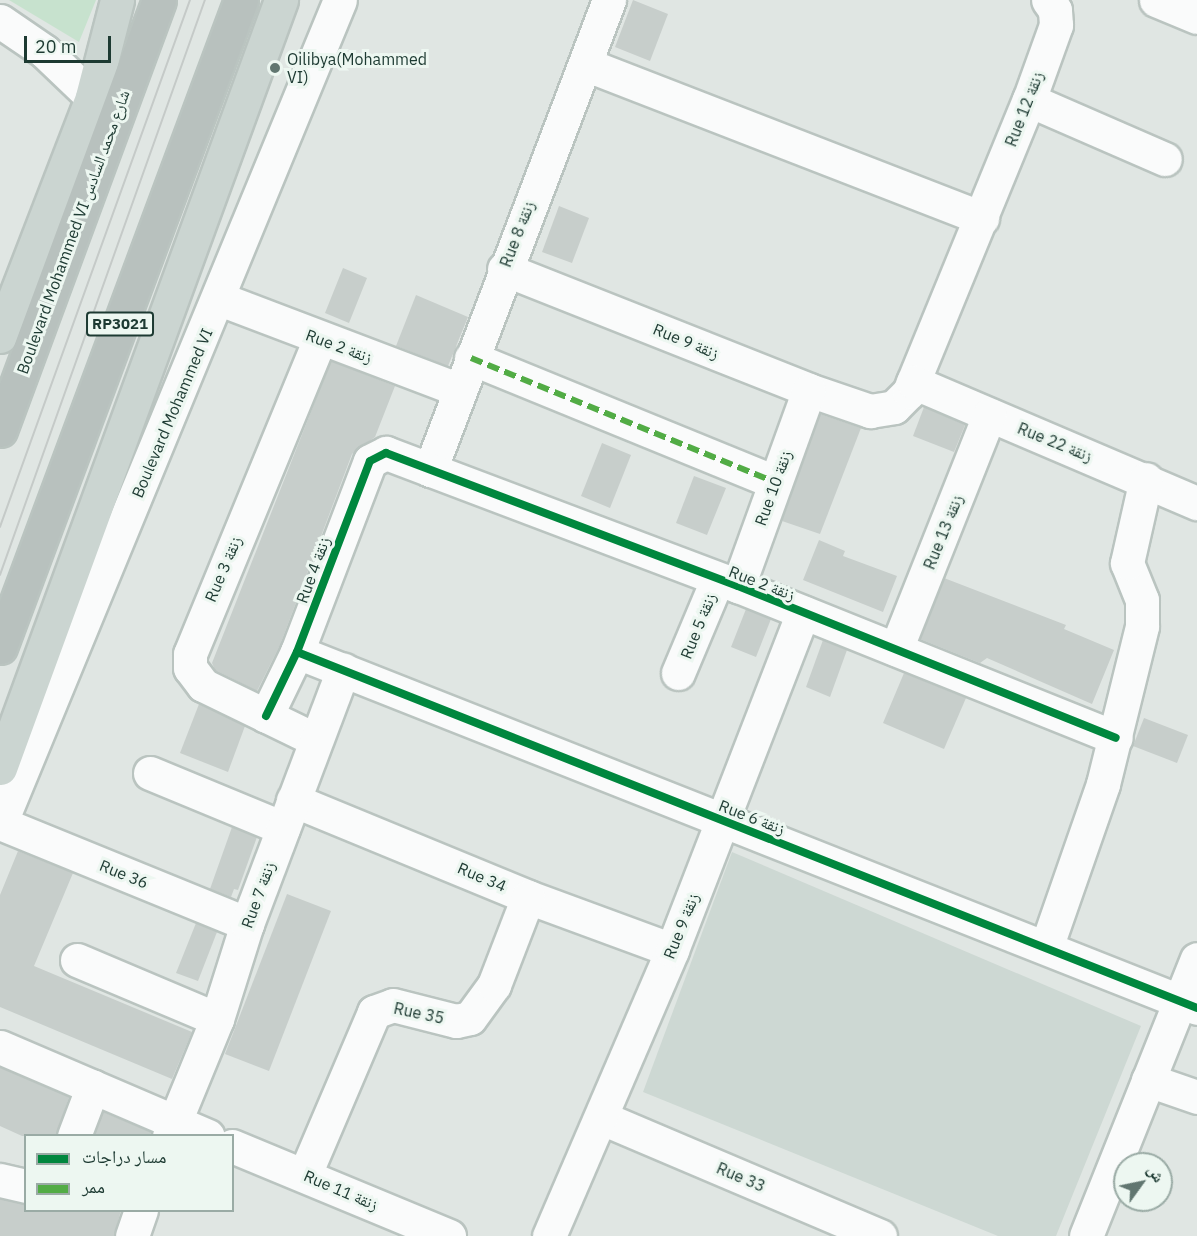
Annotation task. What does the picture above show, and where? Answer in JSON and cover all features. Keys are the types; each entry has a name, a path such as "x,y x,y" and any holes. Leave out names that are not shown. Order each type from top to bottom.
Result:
{"highway":[{"name":"Boulevard Mohammed VI شارع محمد السادس","path":"0,430 159,0"},
{"name":"RP3021","path":"0,647 241,0"}],"main road":[{"path":"0,336 92,97 117,0"},
{"path":"0,768 281,0"}],"street":[{"name":"Boulevard Mohammed VI","path":"0,824 220,299 340,0"},
{"name":"Rue 8 زنقة","path":"430,470 504,269 609,0"},
{"name":"Rue 12 زنقة","path":"982,218 1056,25 1055,10 1048,0"},
{"path":"1156,0 1197,17"},
{"path":"0,21 44,51 92,97"},
{"path":"585,64 982,218 913,382"},
{"path":"1029,100 1165,159"},
{"name":"Rue 9 زنقة","path":"504,269 809,390 870,411 886,410 902,402 913,382"},
{"name":"Rue 2 زنقة","path":"220,299 459,390"},
{"name":"Rue 3 زنقة","path":"314,739 203,685 190,668 190,654 320,339"},
{"path":"471,358 775,482"},
{"name":"Rue 22 زنقة","path":"913,382 1146,479 1197,503"},
{"name":"Rue 10 زنقة","path":"727,583 775,482 809,390"},
{"name":"Rue 13 زنقة","path":"896,649 989,415"},
{"name":"Rue 4 زنقة","path":"266,716 297,652 370,461 381,453 398,457"},
{"name":"Rue 2 زنقة","path":"398,457 896,649 1116,738"},
{"path":"1047,945 1116,738 1142,626 1142,600 1127,562 1146,479"},
{"name":"Rue 5 زنقة","path":"678,673 727,583"},
{"name":"Rue 9 زنقة","path":"549,1236 602,1118 672,950 803,613"},
{"name":"Rue 6 زنقة","path":"297,652 1047,945 1189,1004"},
{"name":"Rue 7 زنقة","path":"171,1128 217,1019 247,924 314,739 343,670"},
{"name":"Rue 34","path":"150,773 288,814 528,897 672,950"},
{"name":"Rue 36","path":"0,824 247,924"},
{"name":"Rue 35","path":"305,1174 374,1012 393,1005 456,1021 470,1018 494,985 528,897"},
{"path":"1086,1236 1149,1080 1189,1004 1197,959"},
{"path":"77,960 217,1019"},
{"path":"0,1047 93,1086 171,1128 199,1134"},
{"path":"1149,1080 1197,1097"},
{"path":"75,1134 93,1086"},
{"name":"Rue 33","path":"602,1118 880,1236"},
{"name":"Rue 11 زنقة","path":"234,1147 305,1174 409,1228 449,1236"},
{"path":"0,1180 24,1186"},
{"path":"132,1236 140,1212"}],"shaded area":[{"path":"732,852 1141,1026 1056,1236 998,1236 643,1092"}],"green space":[{"path":"9,0 96,0 79,42"}],"building":[{"path":"633,0 668,14 650,61 615,47"},
{"path":"559,206 589,218 572,263 542,252"},
{"path":"343,268 367,278 349,323 325,313"},
{"path":"416,295 468,317 448,366 396,346"},
{"path":"331,361 395,386 375,437 352,454 280,645 257,691 215,670 212,663"},
{"path":"924,407 965,425 954,452 913,436"},
{"path":"820,414 861,428 820,534 782,521"},
{"path":"602,443 631,455 610,508 581,496"},
{"path":"694,476 726,488 707,535 676,523"},
{"path":"819,540 845,551 843,556 897,576 883,612 803,580"},
{"path":"944,578 1066,625 1064,629 1114,650 1092,704 987,658 980,663 920,639"},
{"path":"746,609 771,619 756,657 731,647"},
{"path":"823,640 847,650 830,697 806,687"},
{"path":"904,673 966,698 944,749 883,723"},
{"path":"199,704 245,726 228,772 180,753"},
{"path":"1144,718 1188,735 1177,763 1133,746"},
{"path":"232,827 257,837 238,890 234,889 231,897 210,889"},
{"path":"18,851 73,873 34,966 192,1032 172,1079 0,1007 0,895"},
{"path":"287,894 331,911 269,1071 225,1054"},
{"path":"196,923 217,932 198,981 176,973"},
{"path":"0,1067 69,1097 57,1134 24,1134 22,1136 0,1126"},
{"path":"103,1112 151,1132 151,1134 95,1134"},
{"path":"0,1199 24,1204 24,1212 120,1212 114,1236 0,1236"}],"tram line":[{"path":"0,527 190,0"},
{"path":"0,575 205,0"}],"marked path":[{"path":"471,358 775,482"}],"cycle path":[{"path":"266,716 297,652 370,461 386,453 738,586 1116,738"},
{"path":"297,652 1197,1008"}],"place":[{"name":"Oilibya(Mohammed VI)","path":"275,68"}]}
